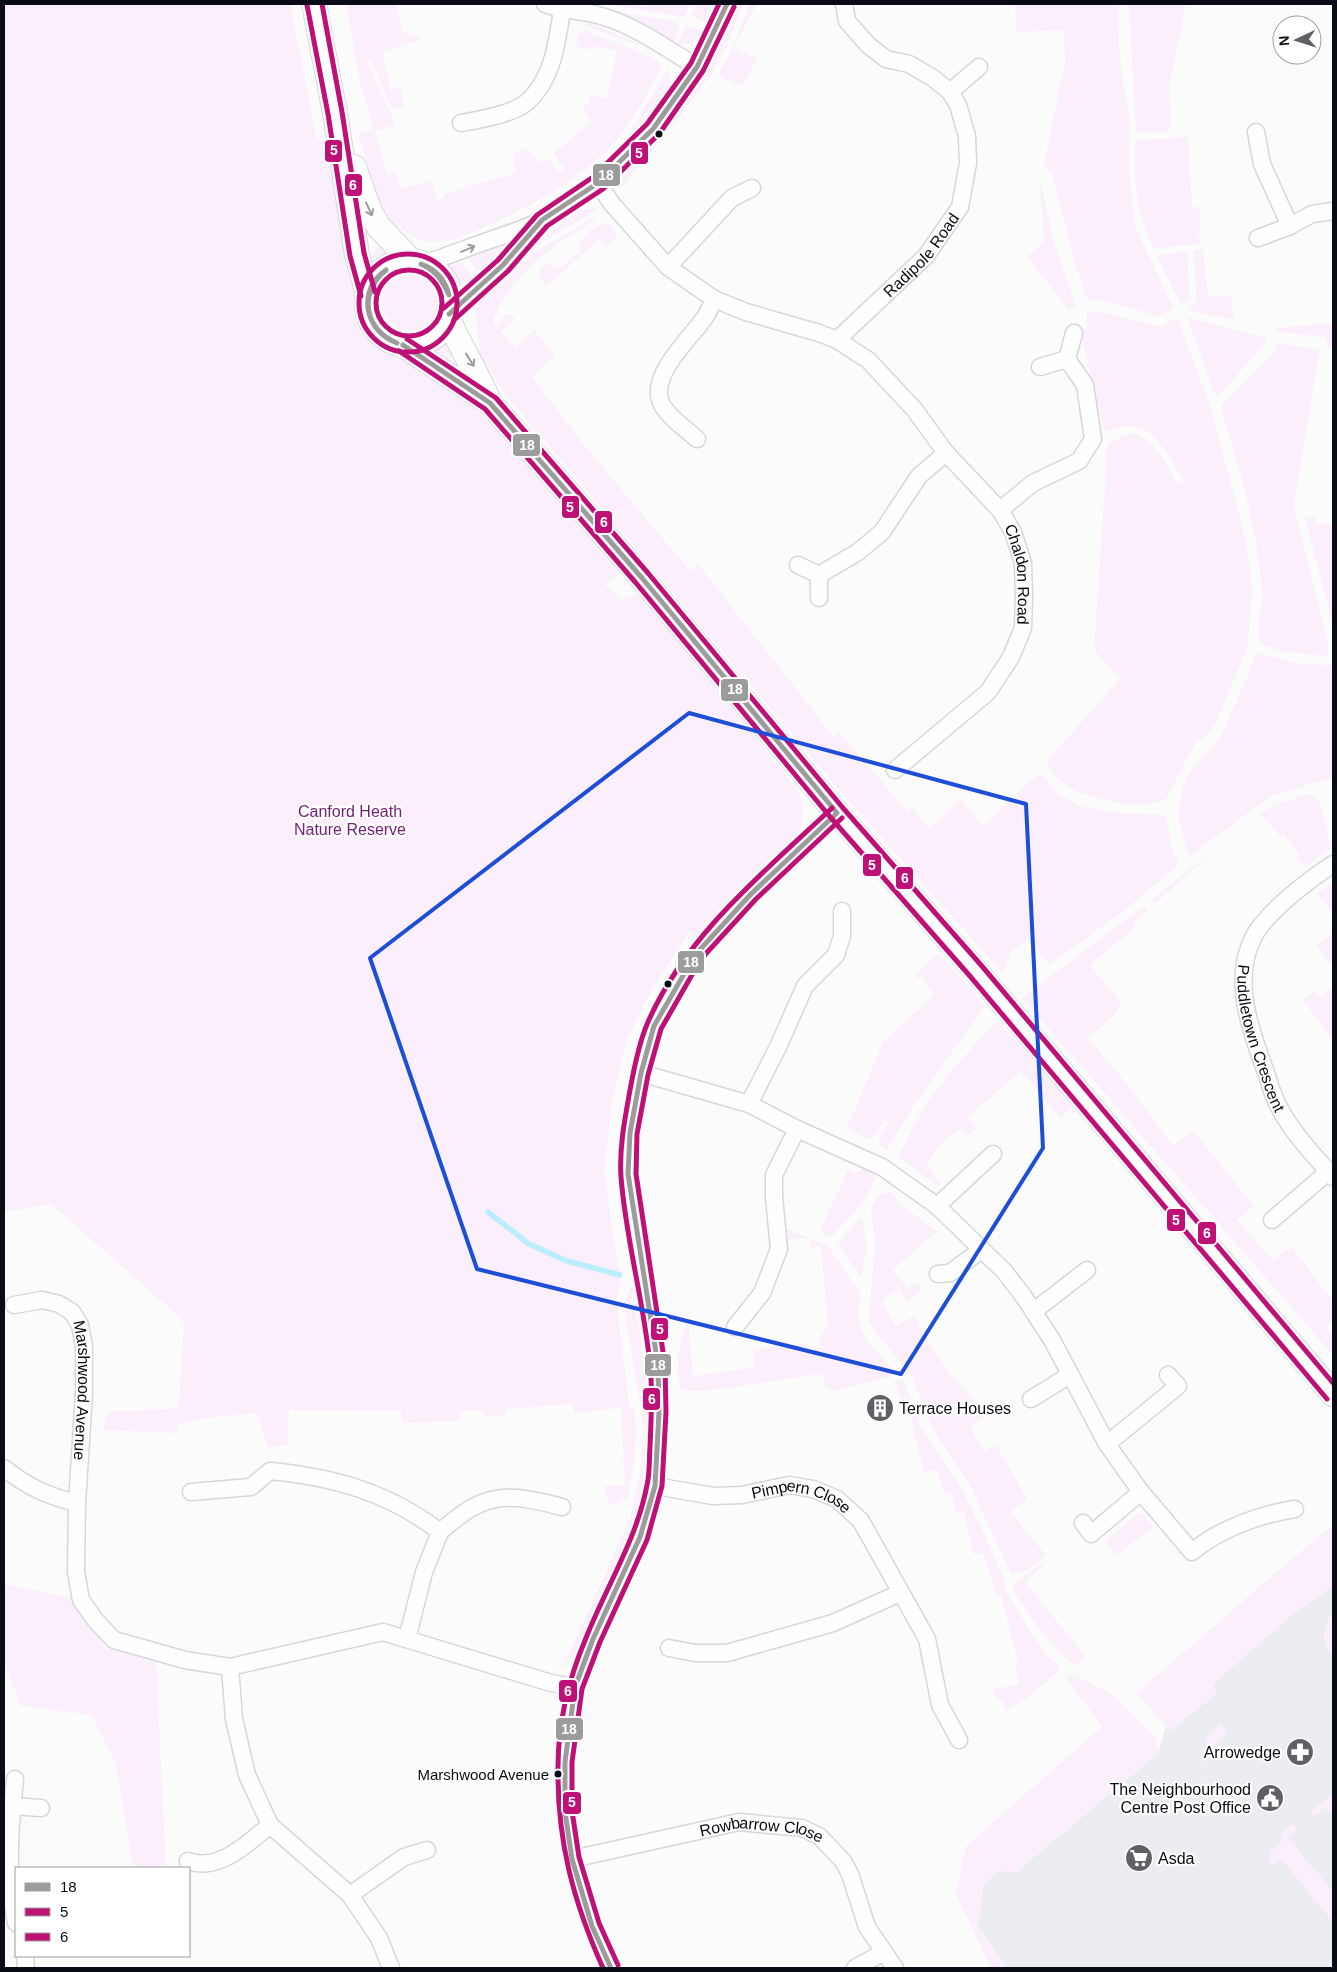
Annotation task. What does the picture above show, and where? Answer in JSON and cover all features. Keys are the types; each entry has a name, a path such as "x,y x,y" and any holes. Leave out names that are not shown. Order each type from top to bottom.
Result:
{"main road":[{"path":"314,4 335,113 357,255 368,294"},
{"path":"335,113 370,212 379,227 417,263 433,270 442,279 448,290 449,316 460,345 474,367 490,403"},
{"path":"417,263 390,266 380,273 372,283 368,294 367,308 371,322 379,333 390,341 403,345 490,403 642,578 837,813 1019,1022 1333,1394"},
{"path":"403,345 422,343 438,334 449,316"}],"street":[{"path":"545,4 562,10 594,14 629,26 697,67"},
{"path":"417,263 454,255 542,220 598,183 653,129 697,67 727,4"},
{"name":"Radipole Road","path":"837,340 926,256 960,207 968,163 967,136 958,105 950,92 933,78 909,64 886,58 868,45 847,21 844,4"},
{"path":"461,123 490,118 526,103 541,84 554,58 562,10"},
{"path":"950,92 979,67"},
{"path":"1256,132 1262,164 1290,226"},
{"name":"Chaldon Road","path":"598,183 612,204 668,267 714,299 746,312 837,340 868,360 914,409 946,453 1000,510 1013,532 1022,563 1023,628 1011,657 988,692 895,770"},
{"path":"668,267 732,198 752,188"},
{"path":"1258,238 1290,226 1312,214 1333,211"},
{"path":"449,316 503,265 542,220"},
{"path":"697,439 663,406 658,396 658,386 662,375 705,318 714,299"},
{"path":"1040,367 1066,359 1074,333"},
{"name":"Chaldon Road","path":"1000,510 1033,483 1079,461 1093,439 1085,385 1066,359"},
{"path":"819,576 858,552 882,532 919,476 946,453"},
{"path":"798,565 819,576"},
{"path":"819,576 819,598"},
{"path":"611,1968 592,1926 572,1859 565,1812 565,1762 575,1687 593,1639 640,1537 655,1486 659,1412 658,1365 633,1217 628,1174 630,1133 641,1073 654,1026 695,955 751,894 837,813"},
{"name":"Puddletown Crescent","path":"1272,1220 1331,1175 1309,1150 1278,1106 1244,998 1243,974 1252,938 1264,922 1305,882 1333,864"},
{"path":"749,1104 778,1047 805,986 836,955 842,936 842,912"},
{"path":"641,1073 749,1104 797,1129 889,1171 938,1206 1004,1271 1034,1311 1107,1444 1141,1492 1192,1552 1201,1544 1237,1526 1295,1509"},
{"path":"736,1327 762,1293 780,1249 774,1197 774,1176 797,1129"},
{"path":"938,1206 993,1154"},
{"path":"938,1274 950,1273 981,1250"},
{"path":"1034,1311 1087,1270"},
{"name":"Marshwood Avenue","path":"14,1305 42,1300 59,1304 72,1312 80,1325 84,1346 84,1410 77,1503 76,1572 82,1600 96,1621 114,1640 185,1660 230,1667 383,1632 551,1683 575,1687"},
{"path":"1031,1399 1070,1375"},
{"path":"1107,1444 1178,1386 1168,1375"},
{"path":"4,1468 23,1482 50,1497 77,1503"},
{"path":"191,1492 251,1487 270,1471 305,1474 394,1501 417,1514 440,1532"},
{"name":"Pimpern Close","path":"655,1486 713,1496 742,1495 789,1485 813,1489 837,1499 861,1521 926,1639 940,1705 959,1740"},
{"path":"1083,1523 1091,1534 1141,1492"},
{"path":"407,1639 424,1572 440,1532 459,1515 476,1504 494,1497 531,1498 562,1507"},
{"path":"669,1648 694,1654 726,1653 834,1623 900,1593"},
{"path":"230,1667 234,1719 246,1775 270,1825 350,1894 379,1938 391,1968"},
{"path":"15,1779 9,1833 9,1877 15,1916"},
{"path":"12,1806 41,1808"},
{"name":"Rowbarrow Close","path":"572,1859 739,1822 802,1828 819,1836 842,1861 850,1874 867,1927 895,1968"},
{"path":"188,1862 200,1866 225,1858 246,1846 270,1825"},
{"path":"350,1894 404,1857 427,1850"},
{"path":"854,1968 884,1952"}],"highlighted area":[{"path":"689,713 1026,804 1043,1148 901,1374 477,1269 370,958"}],"shaded area":[{"path":"1333,1525 1333,1968 1007,1968 978,1926 984,1884 1000,1871 1016,1872 1158,1754 1186,1652"}],"green space":[{"name":"Canford Heath Nature Reserve","path":"4,4 290,4 317,141 327,139 354,285 355,303 361,323 374,342 391,355 406,358 460,394 505,437 617,565 617,575 605,585 621,600 636,594 643,596 796,788 799,795 803,812 796,836 679,970 676,969 697,938 689,932 651,991 626,1042 611,1106 604,1173 621,1284 616,1300 629,1407 634,1407 635,1442 634,1464 628,1498 611,1506 604,1490 605,1486 625,1485 621,1408 574,1413 573,1404 506,1409 506,1415 485,1416 484,1410 460,1411 461,1421 402,1423 401,1411 289,1410 287,1445 268,1447 257,1413 206,1418 178,1424 177,1433 102,1430 109,1411 172,1409 179,1406 184,1321 51,1204 4,1212"},
{"path":"346,4 396,4 403,32 421,39 382,53 391,89 400,87 404,106 395,109 391,107 371,59 367,61 395,124 375,132 387,174 395,172 401,189 432,180 437,200 444,198 443,194 517,173 513,155 527,148 541,164 548,158 559,173 565,170 554,153 591,122 582,108 589,102 591,95 607,99 617,51 594,46 593,50 576,46 579,34 586,31 650,57 659,62 660,68 641,105 624,131 603,153 574,178 541,199 476,231 446,241 431,242 421,240 411,236 394,223 381,204 372,181 358,133 374,129 361,86"},
{"path":"606,4 649,6 657,4 690,4 684,17"},
{"path":"697,4 716,4 708,23 691,16"},
{"path":"736,4 743,4 727,44 711,75 671,128 667,125 704,73"},
{"path":"750,4 757,4 734,47 757,59 742,87 718,75 733,47"},
{"path":"1015,4 1118,4 1123,84 1130,118 1129,166 1134,225 1173,309 1158,316 1106,301 1087,299 1076,266 1052,174 1044,164 1065,63 1064,30 1016,32"},
{"path":"1129,4 1186,4 1169,86 1171,128 1167,131 1139,133 1136,131"},
{"path":"601,8 677,22 680,26 673,43"},
{"path":"590,23 638,43 638,45 583,25"},
{"path":"687,25 703,32 691,44 677,44"},
{"path":"669,67 670,87 646,119 625,144 595,173 578,185 626,139"},
{"path":"1188,137 1192,207 1199,207 1201,236 1198,236 1199,244 1156,248 1152,246 1140,209 1135,172 1135,145 1139,140"},
{"path":"653,142 657,146 619,190 619,185 625,174"},
{"path":"1039,174 1053,238 1076,306 1069,310 1027,257 1044,241"},
{"path":"595,208 597,210 534,247 575,211"},
{"path":"596,216 588,225 566,238 533,264 514,284 493,320 497,328 504,315 511,314 515,319 501,332 515,348 534,330 555,355 532,377 581,441 690,571 698,564 833,736 839,732 908,812 912,808 930,829 960,799 983,826 1031,780 1042,774 1057,793 1079,806 1115,813 1164,815 1167,820 1172,848 1178,859 1176,867 1125,910 1049,965 1030,939 1011,951 1003,973 848,800 506,395 480,355 475,306 532,254"},
{"path":"602,224 609,224 618,235 606,246 600,239 546,287 539,274 542,266 550,264 558,269 581,251 580,246 583,238"},
{"path":"515,239 478,272 469,259"},
{"path":"380,246 392,256 373,269 369,255"},
{"path":"1203,249 1208,297 1231,295 1234,320 1187,310 1197,303 1193,251"},
{"path":"1187,252 1190,300 1181,305 1156,255"},
{"path":"461,262 472,278 458,290 456,282 446,269"},
{"path":"410,275 421,277 430,283 436,292 438,303 436,314 430,323 421,329 410,331 399,329 390,323 384,314 382,303 384,292 390,283 399,277"},
{"path":"1087,312 1100,312 1161,327 1174,319 1178,320 1211,409 1240,517 1249,560 1252,591 1247,648 1218,718 1203,741 1198,738 1166,799 1157,803 1130,804 1099,799 1084,794 1060,781 1046,762 1120,679 1094,650 1108,443 1133,433 1141,437 1160,454 1178,485 1184,481 1163,447 1148,432 1131,426 1104,431 1081,333 1087,327"},
{"path":"1187,317 1266,338 1265,343 1220,395 1215,395"},
{"path":"1333,323 1333,347 1328,348 1326,337 1279,332 1276,328"},
{"path":"447,339 455,355 447,362 435,352"},
{"path":"1278,343 1319,350 1294,506 1329,648 1327,655 1323,656 1281,651 1259,643 1258,630 1262,596 1260,568 1242,478 1222,413 1222,405 1276,351"},
{"path":"1305,517 1315,517 1316,524 1333,524 1333,626"},
{"path":"1256,652 1298,664 1331,665 1333,669 1333,777 1271,796 1192,854 1188,854 1178,815 1182,790 1190,771 1219,740 1247,678"},
{"path":"1312,793 1321,805 1331,848 1306,867 1297,858 1300,854 1283,834 1280,836 1260,813 1275,805"},
{"path":"1213,851 1155,904 1151,900"},
{"path":"1333,883 1333,914 1317,893"},
{"path":"1144,906 1148,910 1133,923 1136,927 1090,965 1122,1004 1112,1017 1088,1038 1127,1084 1173,1146 1193,1130 1254,1206 1237,1220 1273,1261 1292,1247 1333,1302 1333,1320 1326,1326 1333,1336 1333,1355 1022,998"},
{"path":"1333,932 1333,964 1331,964 1316,946"},
{"path":"939,953 985,1006 916,1102 887,1150 880,1146 879,1140 889,1122 884,1120 874,1137 868,1139 847,1128 884,1041 935,995 921,976 918,979 915,975"},
{"path":"1333,986 1333,1041 1303,1000 1314,991 1320,998"},
{"path":"997,1021 1074,1105 1061,1118 1021,1071 968,1117 976,1128 967,1136 960,1128 942,1143 927,1163 941,1184 937,1186 898,1156 926,1104 956,1065"},
{"path":"848,1169 855,1173 862,1169 872,1172 875,1179 864,1200 831,1237 820,1232"},
{"path":"889,1192 896,1196 898,1203 937,1231 893,1270 907,1288 913,1284 919,1285 920,1291 907,1303 899,1289 881,1300 896,1326 916,1315 919,1326 949,1373 989,1415 970,1427 984,1452 996,1445 1027,1499 1010,1512 1046,1555 1026,1571 1011,1574 968,1481 940,1441 925,1413 913,1377 876,1333 869,1321 875,1245 871,1209 878,1195"},
{"path":"859,1219 862,1220 867,1247 860,1277 839,1246 840,1242"},
{"path":"787,1229 828,1246 860,1293 858,1316 860,1327 867,1341 894,1371 891,1377 834,1391 826,1387 824,1379 819,1374 716,1390 691,1391 681,1389 678,1354 688,1320 693,1376 754,1368 754,1350 806,1344 807,1350 821,1348 820,1338 828,1324 821,1247 811,1247 810,1239 788,1239"},
{"path":"632,1284 642,1346 648,1408 645,1470 639,1501 624,1548 574,1656 562,1669 625,1531 635,1501 645,1433 624,1304"},
{"path":"900,1380 904,1382 920,1425 960,1486 1003,1576 1005,1589 1046,1654 1059,1666 1060,1670 1028,1697 1005,1711 1004,1704 995,1695 995,1689 1019,1684 1015,1664 1018,1663 1001,1595 997,1596 983,1553 974,1555 964,1512 956,1513 951,1492 944,1493 937,1469 924,1473 906,1398 901,1400 895,1382"},
{"path":"1141,1513 1153,1527 1117,1555 1105,1542 1137,1514"},
{"path":"1333,1525 1333,1587 1298,1610 1212,1685 1218,1693 1170,1731 1136,1693"},
{"path":"1044,1562 1046,1563 1025,1582 1086,1657 1075,1666 1040,1630 1012,1588 1016,1582"},
{"path":"4,1584 71,1598 106,1648 156,1663 166,1867 134,1867 115,1761 92,1715 21,1706 4,1662"},
{"path":"1333,1612 1333,1657 1326,1645 1324,1635"},
{"path":"1070,1674 1109,1692 1156,1738 1158,1754 1015,1872 1000,1871 984,1884 978,1926 1007,1968 991,1968 956,1894 966,1846 1102,1727 1066,1677"},
{"path":"1220,1723 1228,1733 1212,1748 1204,1739"},
{"path":"1333,1794 1333,1816 1326,1807 1313,1816 1310,1812"},
{"path":"1291,1825 1298,1829 1288,1838 1333,1891 1333,1922 1281,1859 1272,1865 1268,1860 1272,1850 1283,1840 1280,1835"}],"waterway":[{"path":"488,1212 529,1244 567,1261 620,1275"}],"transit line":[{"name":"6","path":"322,4 342,112 364,253 375,292"},
{"name":"6","path":"444,308 498,260 537,215 593,177 647,124 691,63 719,4"},
{"name":"18","path":"449,314 503,265 542,220 598,183 653,129 697,67 727,4"},
{"name":"5","path":"307,5 328,114 350,256 361,296"},
{"name":"5","path":"454,320 508,271 547,226 603,189 659,134 703,71 734,7"},
{"name":"6","path":"408,254 427,258 443,268 453,284 457,303 453,322 443,338 427,348 408,352 389,348 373,338 363,322 359,303 363,284 373,268 389,258 408,254"},
{"name":"18","path":"421,264 439,275 449,295"},
{"name":"18","path":"421,264 438,276 449,295"},
{"name":"18","path":"386,270 371,289 368,299 369,310 377,329 397,343"},
{"name":"18","path":"386,270 377,278 371,288 368,310 378,330 386,338 397,343"},
{"name":"5","path":"403,270 415,270 427,275 437,285 442,297 442,303 440,316 427,331 415,336 403,336 391,331 381,321 376,309 376,297 381,285 391,275 403,270"},
{"name":"6","path":"407,339 496,398 648,573 843,808 981,965 1333,1383"},
{"name":"18","path":"403,345 490,403 642,578 837,813"},
{"name":"5","path":"399,351 485,409 636,583 831,818 969,975 1327,1399"},
{"name":"6","path":"603,1968 583,1919 569,1870 560,1820 558,1767 562,1717 574,1669 594,1619 629,1544 649,1476 650,1365 644,1318 623,1201 621,1177 623,1133 633,1073 639,1047 648,1022 664,990 683,961 729,906 832,808"},
{"name":"18","path":"611,1968 592,1926 572,1859 565,1812 565,1762 575,1687 593,1639 640,1537 655,1486 659,1412 658,1365 628,1174 630,1133 641,1073 654,1026 695,955 751,894 837,813"},
{"name":"5","path":"618,1965 599,1923 579,1857 572,1811 572,1762 582,1689 600,1642 647,1540 662,1486 666,1412 665,1365 636,1174 637,1134 648,1075 661,1029 701,959 756,899 842,818"}],"place":[{"name":"Terrace Houses","path":"880,1408"},
{"name":"Arrowedge","path":"1300,1752"},
{"name":"Marshwood Avenue","path":"558,1774"},
{"name":"The Neighbourhood Centre Post Office","path":"1270,1798"},
{"name":"Asda","path":"1139,1858"}]}
